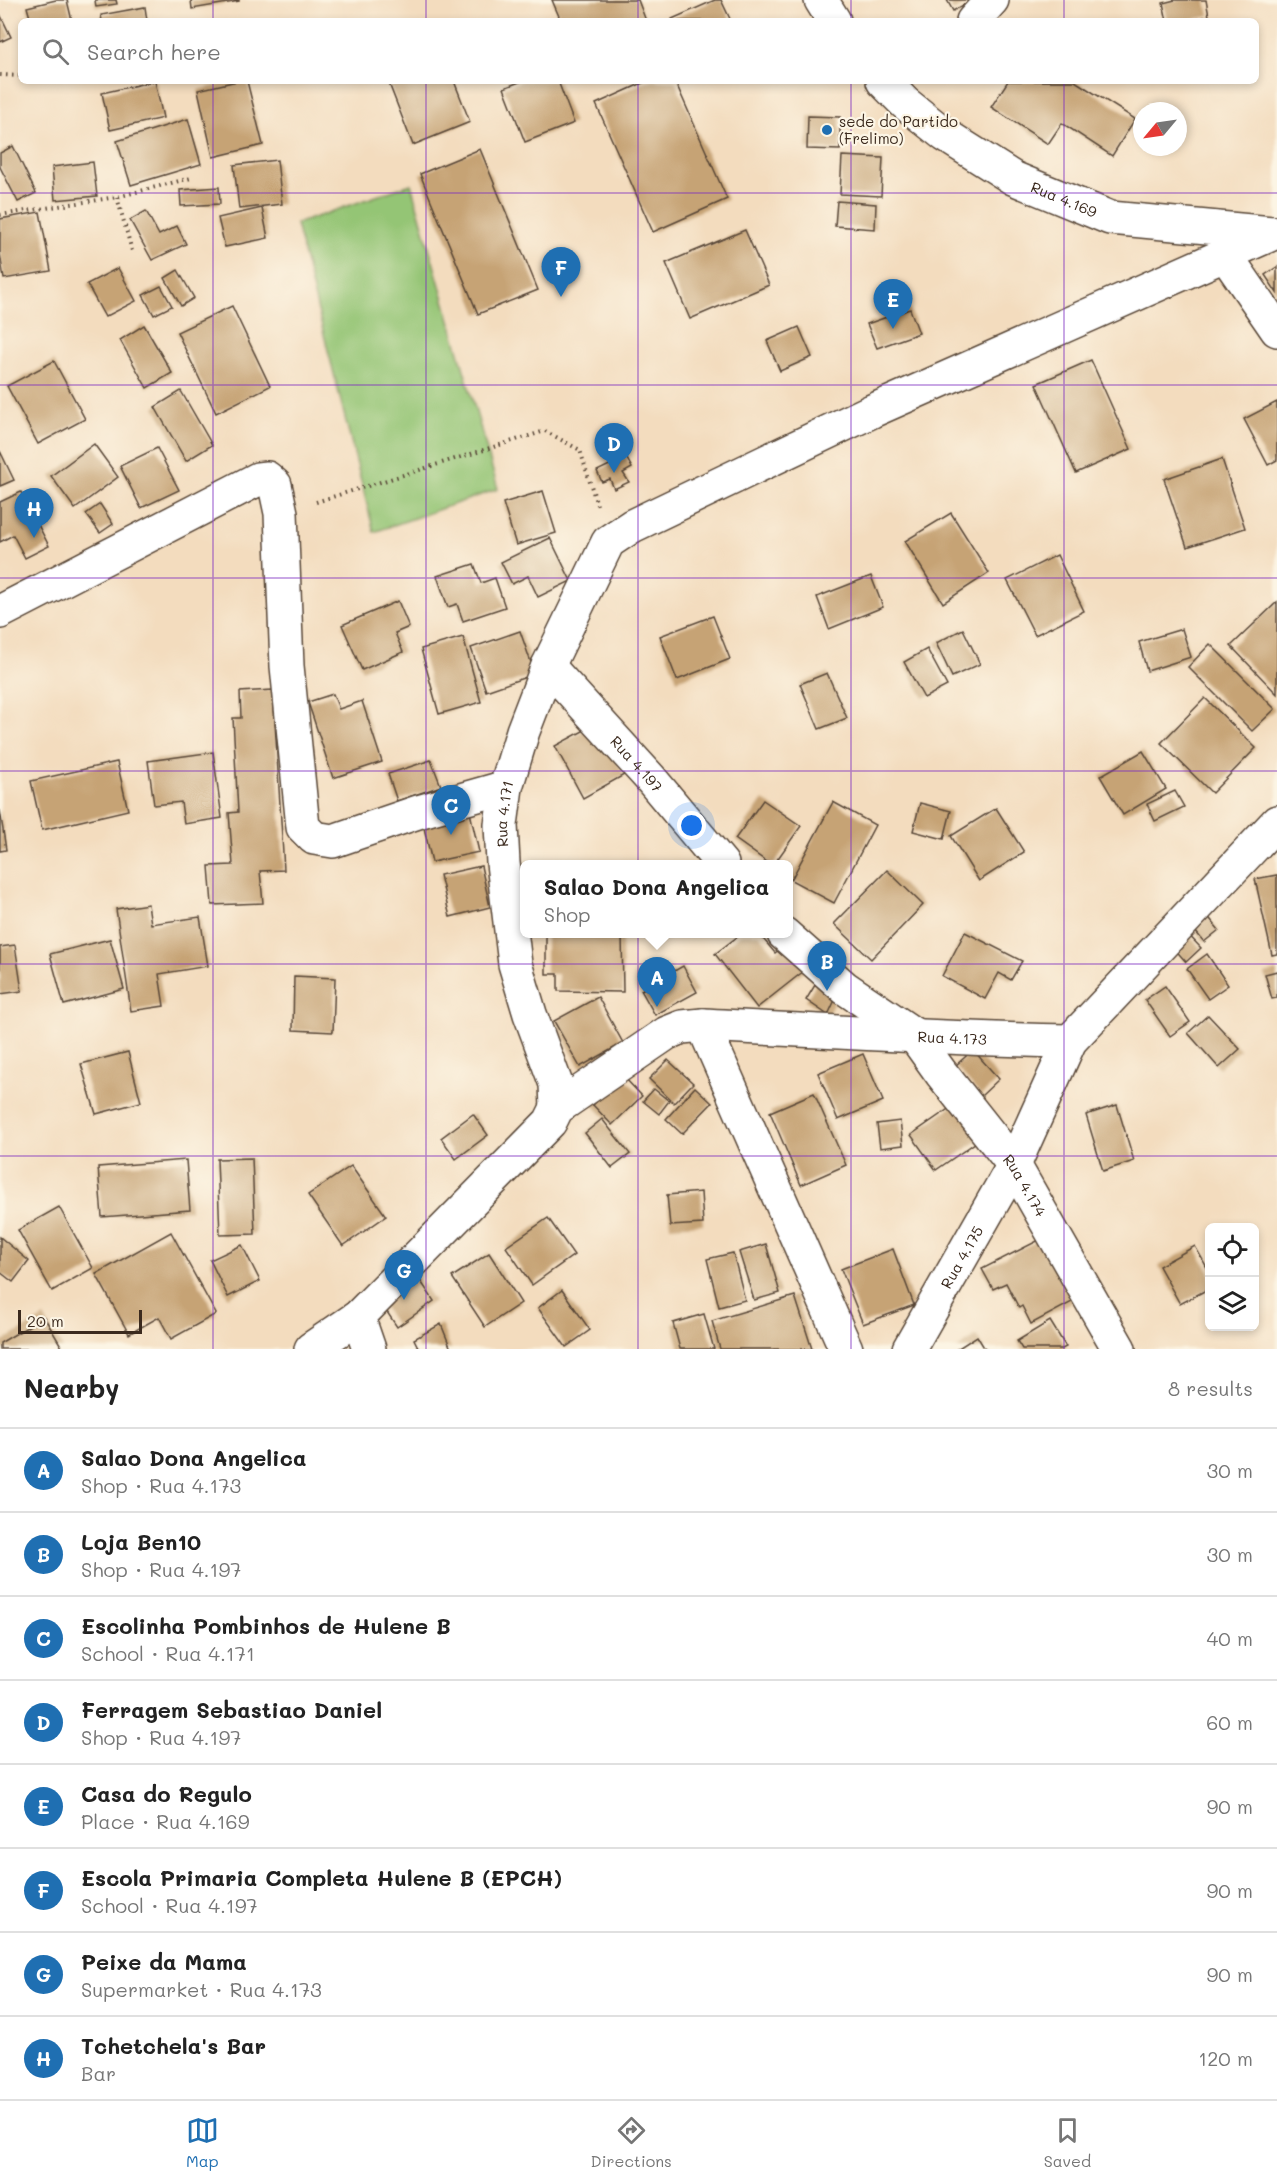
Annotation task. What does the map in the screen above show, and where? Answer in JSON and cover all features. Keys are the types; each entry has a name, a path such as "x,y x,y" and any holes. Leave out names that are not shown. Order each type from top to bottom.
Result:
{"street":[{"path":"821,0 832,18"},
{"path":"976,18 992,0"},
{"name":"Rua 4.169","path":"904,88 945,135 1013,178 1110,218 1276,233"},
{"path":"608,542 632,526 872,411 1276,233"},
{"path":"1226,256 1277,330"},
{"path":"0,612 258,479 267,478 275,485 281,513 287,666 303,827 314,838 333,841 418,812 506,787"},
{"name":"Rua 4.171","path":"557,1108 556,1084 530,1014 515,964 503,863 501,825 506,787 523,731 548,666 608,542"},
{"name":"Rua 4.197","path":"548,666 650,778 719,860"},
{"path":"1070,1041 1277,822"},
{"path":"790,938 845,988 913,1034"},
{"path":"703,1025 846,1349"},
{"name":"Rua 4.173","path":"557,1108 667,1033 682,1027 703,1025 913,1034 968,1040 1070,1041"},
{"name":"Rua 4.174","path":"913,1034 940,1073 1014,1165 1119,1349"},
{"name":"Rua 4.175","path":"909,1349 1014,1165 1070,1041"},
{"path":"311,1349 358,1317 550,1122 557,1108"},
{"path":"358,1317 369,1349"}],"path":[{"path":"0,75 18,76"},
{"path":"0,215 117,197 191,178"},
{"path":"117,197 132,251"},
{"path":"281,513 544,431 580,450 608,542"}],"green space":[{"path":"411,184 498,489 374,532 296,224"}],"building":[{"path":"56,0 67,0 71,18 30,18 27,7"},
{"path":"95,0 116,0 117,4 96,7"},
{"path":"191,0 239,0 239,1 192,9"},
{"path":"552,0 638,0 645,18 560,18"},
{"path":"715,0 721,0 730,18 674,18"},
{"path":"947,0 972,0 953,11"},
{"path":"1175,0 1206,0 1209,16 1166,18 1163,3"},
{"path":"145,7 147,18 102,18 101,15"},
{"path":"0,14 11,37 0,42"},
{"path":"142,84 156,84 163,118 110,130 102,93"},
{"path":"224,84 248,84 263,145 213,157 198,90"},
{"path":"389,84 455,84 470,122 413,145"},
{"path":"514,84 559,84 574,123 525,142 504,88"},
{"path":"640,84 676,84 727,199 653,232 596,104"},
{"path":"1006,84 1080,84 1133,118 1133,122 1112,156 1062,123 1048,144 991,107"},
{"path":"808,116 840,117 840,150 807,149"},
{"path":"188,119 201,164 131,185 117,141"},
{"path":"13,146 36,193 18,202 0,167 0,153"},
{"path":"480,149 538,290 478,314 420,174"},
{"path":"842,156 883,158 881,196 840,194"},
{"path":"277,160 282,204 239,209 234,165"},
{"path":"93,162 97,196 55,200 52,167"},
{"path":"219,187 220,204 181,206 180,190"},
{"path":"837,201 876,204 875,229 835,226"},
{"path":"262,208 268,238 225,247 218,218"},
{"path":"146,211 159,235 177,226 186,244 152,260 130,220"},
{"path":"40,212 51,271 4,279 0,254 0,219"},
{"path":"745,230 769,285 690,319 666,263"},
{"path":"1277,267 1277,293 1265,275"},
{"path":"118,268 136,301 105,317 87,284"},
{"path":"178,270 194,298 181,306 165,278"},
{"path":"161,286 172,306 154,315 143,295"},
{"path":"232,306 270,386 216,413 177,332"},
{"path":"910,309 919,333 877,348 867,324"},
{"path":"144,325 172,373 147,388 120,340"},
{"path":"799,327 812,357 780,371 767,341"},
{"path":"1091,360 1131,449 1076,473 1036,384"},
{"path":"54,361 85,419 38,444 7,386"},
{"path":"181,391 212,445 186,461 155,407"},
{"path":"1277,402 1277,460 1268,465 1244,419"},
{"path":"94,444 118,477 75,509 51,476"},
{"path":"157,448 179,490 141,508 120,466"},
{"path":"0,451 14,480 0,486"},
{"path":"626,457 632,468 623,473 629,482 614,489 610,479 602,482 597,471"},
{"path":"1222,459 1245,528 1187,547 1164,479"},
{"path":"543,491 556,533 516,545 503,503"},
{"path":"21,492 49,546 25,558 13,535 0,542 0,502"},
{"path":"100,504 113,524 100,533 86,514"},
{"path":"951,513 989,573 943,603 905,541"},
{"path":"550,538 571,581 538,597 528,576 512,584 501,562"},
{"path":"1057,555 1084,611 1035,635 1007,580"},
{"path":"474,564 481,583 495,578 505,607 463,621 457,604 448,607 437,576"},
{"path":"871,576 883,607 829,629 817,597"},
{"path":"398,601 409,627 395,633 403,652 362,670 342,625"},
{"path":"1277,602 1277,694 1231,646"},
{"path":"713,616 730,659 677,680 660,636"},
{"path":"963,629 980,664 952,677 936,643"},
{"path":"1182,629 1191,657 1147,671 1139,642"},
{"path":"520,631 535,674 486,691 471,648"},
{"path":"463,637 481,702 439,714 421,649"},
{"path":"1210,644 1275,709 1252,731 1188,667"},
{"path":"927,649 947,686 924,698 904,662"},
{"path":"827,673 847,718 819,729 800,684"},
{"path":"273,690 284,870 260,871 263,903 212,905 209,866 233,865 229,813 238,812 233,718 241,718 240,692"},
{"path":"333,694 339,709 362,701 382,762 333,778 308,702"},
{"path":"1205,698 1256,748 1212,793 1161,743"},
{"path":"596,724 624,775 583,798 555,746"},
{"path":"1143,751 1166,789 1123,815 1100,776"},
{"path":"213,752 222,818 184,824 181,802 154,805 148,761"},
{"path":"431,760 441,786 397,801 388,774"},
{"path":"117,762 128,810 42,830 31,781"},
{"path":"1175,791 1184,807 1155,821 1147,804"},
{"path":"763,800 801,826 777,860 764,860 735,839"},
{"path":"833,802 875,825 834,903 793,881 793,876"},
{"path":"920,803 951,811 944,839 913,831"},
{"path":"469,808 479,852 432,862 422,819"},
{"path":"996,808 1024,852 979,881 951,836"},
{"path":"0,810 6,850 0,851"},
{"path":"481,866 490,907 450,917 440,875"},
{"path":"887,870 923,905 871,959 834,924"},
{"path":"1277,875 1277,954 1272,955 1255,879"},
{"path":"148,904 151,924 200,917 208,966 159,974 164,1006 131,1011 116,909"},
{"path":"1202,909 1219,930 1204,942 1187,921"},
{"path":"1181,927 1201,948 1186,962 1167,940"},
{"path":"965,932 1022,961 1011,980 999,973 985,999 942,976"},
{"path":"546,938 622,938 623,992 558,991 558,974 546,974"},
{"path":"736,938 762,938 775,953 789,942 809,967 757,1008 715,954"},
{"path":"110,939 124,989 64,1005 50,954"},
{"path":"15,945 22,991 0,994 0,947"},
{"path":"1207,954 1228,985 1208,999 1187,969"},
{"path":"683,966 697,992 655,1015 641,990"},
{"path":"1277,971 1277,998 1272,999 1265,974"},
{"path":"821,975 841,987 828,1015 806,1000"},
{"path":"294,976 335,978 333,1032 293,1030"},
{"path":"1165,986 1190,1022 1170,1036 1145,1000"},
{"path":"598,997 623,1043 580,1067 554,1021"},
{"path":"1208,1015 1240,1049 1219,1068 1188,1033"},
{"path":"973,1050 999,1079 981,1096 955,1066"},
{"path":"128,1052 141,1102 96,1114 81,1064"},
{"path":"863,1054 883,1101 838,1120 818,1073"},
{"path":"668,1060 693,1083 674,1103 649,1079"},
{"path":"623,1076 642,1096 612,1125 593,1105"},
{"path":"695,1087 712,1103 682,1134 666,1119"},
{"path":"654,1089 669,1101 659,1114 643,1101"},
{"path":"814,1093 846,1165 801,1185 770,1112"},
{"path":"957,1103 982,1138 936,1170 911,1135"},
{"path":"1117,1105 1134,1161 1103,1171 1086,1115"},
{"path":"473,1114 488,1135 456,1159 441,1138"},
{"path":"602,1119 630,1154 612,1168 585,1133"},
{"path":"900,1121 903,1145 880,1148 877,1124"},
{"path":"252,1158 255,1234 220,1235 217,1159"},
{"path":"186,1160 190,1210 102,1217 98,1167"},
{"path":"351,1166 386,1216 343,1246 308,1195"},
{"path":"701,1192 703,1224 670,1226 667,1195"},
{"path":"59,1207 93,1268 52,1291 18,1230"},
{"path":"548,1218 574,1255 532,1285 506,1247"},
{"path":"171,1232 216,1314 171,1339 159,1317 129,1334 96,1274"},
{"path":"1049,1235 1074,1301 1031,1324 1022,1306 1019,1308 1006,1283 993,1289 982,1269"},
{"path":"0,1237 29,1261 13,1282 0,1272"},
{"path":"766,1244 780,1293 754,1300 739,1252"},
{"path":"242,1245 260,1281 228,1297 210,1260"},
{"path":"1195,1246 1205,1264 1205,1291 1180,1304 1159,1266"},
{"path":"893,1249 914,1305 863,1324 841,1269"},
{"path":"489,1253 521,1303 485,1327 452,1277"},
{"path":"733,1253 745,1300 719,1307 707,1259"},
{"path":"418,1277 434,1301 397,1327 381,1303"},
{"path":"562,1290 590,1330 566,1347 538,1308"},
{"path":"795,1296 812,1349 720,1349 712,1321"},
{"path":"704,1314 714,1349 680,1349 673,1323"},
{"path":"44,1317 63,1349 0,1349 0,1343"},
{"path":"1050,1321 1066,1347 1062,1349 1022,1349 1017,1341"},
{"path":"441,1324 451,1349 419,1349 414,1339"},
{"path":"977,1336 985,1349 957,1349"}],"place":[{"name":"sede do Partido (Frelimo)","path":"827,130"},
{"name":"Escola Primaria Completa Hulene B (EPCH)","path":"561,297"},
{"name":"Casa do Regulo","path":"893,329"},
{"name":"Ferragem Sebastiao Daniel","path":"614,473"},
{"name":"Tchetchela's Bar","path":"34,538"},
{"name":"Escolinha Pombinhos de Hulene B","path":"451,835"},
{"name":"Loja Ben10","path":"827,991"},
{"name":"Salao Dona Angelica","path":"657,1007"},
{"name":"Peixe da Mama","path":"404,1300"}]}
